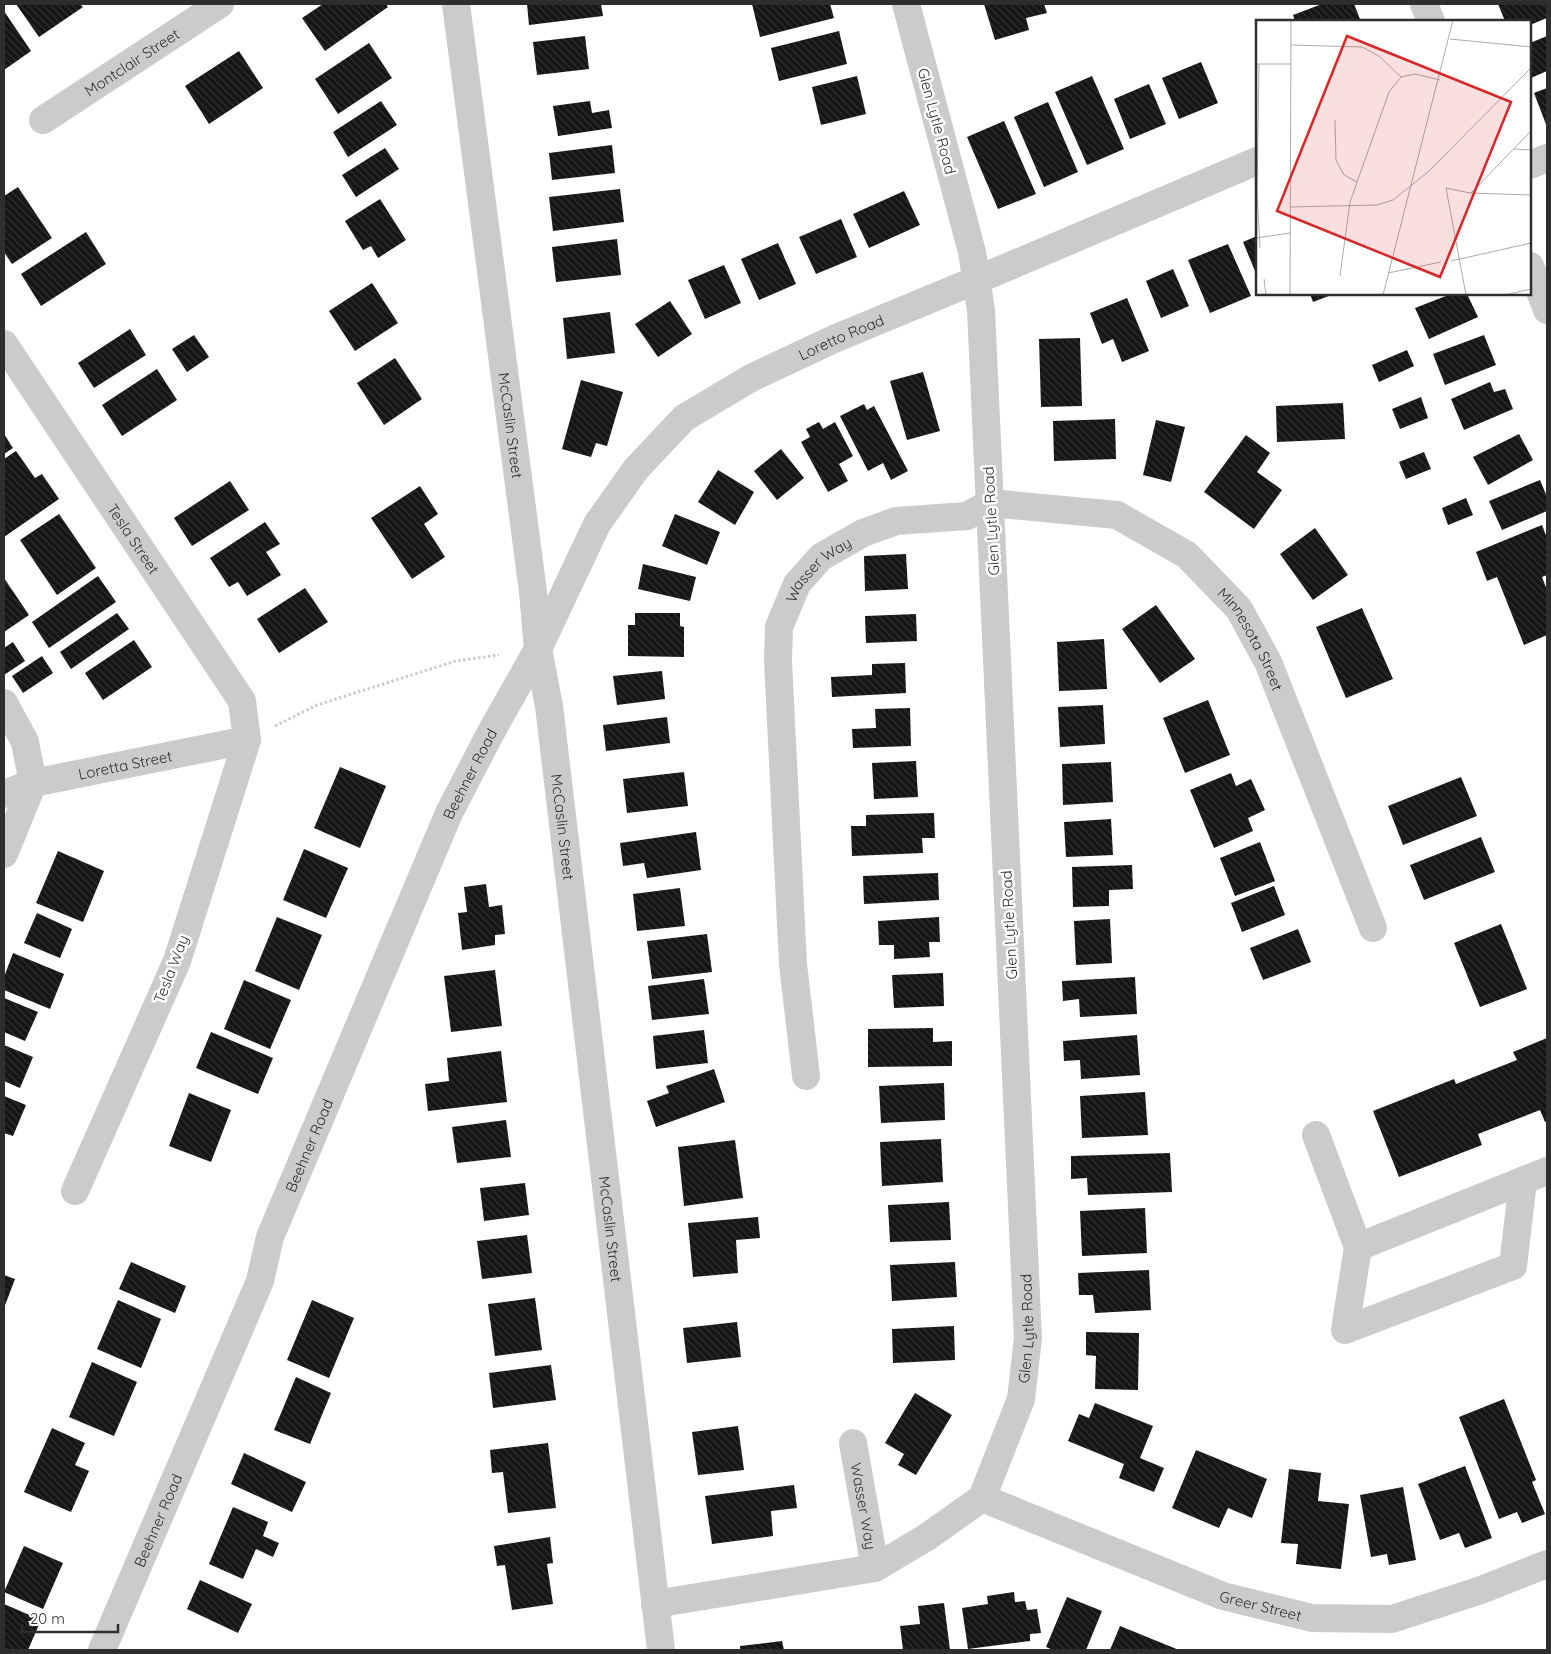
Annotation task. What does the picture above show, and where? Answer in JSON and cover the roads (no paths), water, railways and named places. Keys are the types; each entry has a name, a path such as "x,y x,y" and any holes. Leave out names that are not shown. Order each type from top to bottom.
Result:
{"street":[{"name":"Montclair Street","path":"43,120 220,4"},
{"name":"McCaslin Street","path":"456,4 533,592 538,649 549,706 661,1650"},
{"name":"Glen Lytle Road","path":"906,4 972,252 981,310 1028,1338 1021,1399 982,1498"},
{"path":"1424,4 1431,20"},
{"path":"1531,165 1547,158"},
{"name":"Loretto Road","path":"538,649 596,524 636,469 684,418 751,378 817,347 1256,161"},
{"path":"1531,269 1547,310"},
{"name":"Tesla Street","path":"4,344 242,701 258,734"},
{"name":"Wasser Way","path":"806,1076 793,964 778,661 779,627 797,584 821,557 862,533 896,521 967,516 990,504"},
{"name":"Minnesota Street","path":"990,504 1117,515 1187,555 1239,609 1268,662 1373,928"},
{"name":"Beehner Road","path":"102,1650 260,1282 270,1237 449,813 490,734 538,649"},
{"path":"4,703 25,742 33,783 4,854"},
{"name":"Loretta Street","path":"4,794 33,783 258,734"},
{"name":"Tesla Way","path":"75,1191 176,961 258,734"},
{"path":"1316,1136 1358,1247 1345,1330 1513,1266 1535,1176"},
{"path":"1358,1247 1535,1176"},
{"name":"Wasser Way","path":"853,1443 876,1568"},
{"path":"656,1604 876,1568 927,1537 982,1498"},
{"name":"Greer Street","path":"982,1498 1223,1596 1312,1618 1392,1619 1481,1590 1547,1564"}]}
